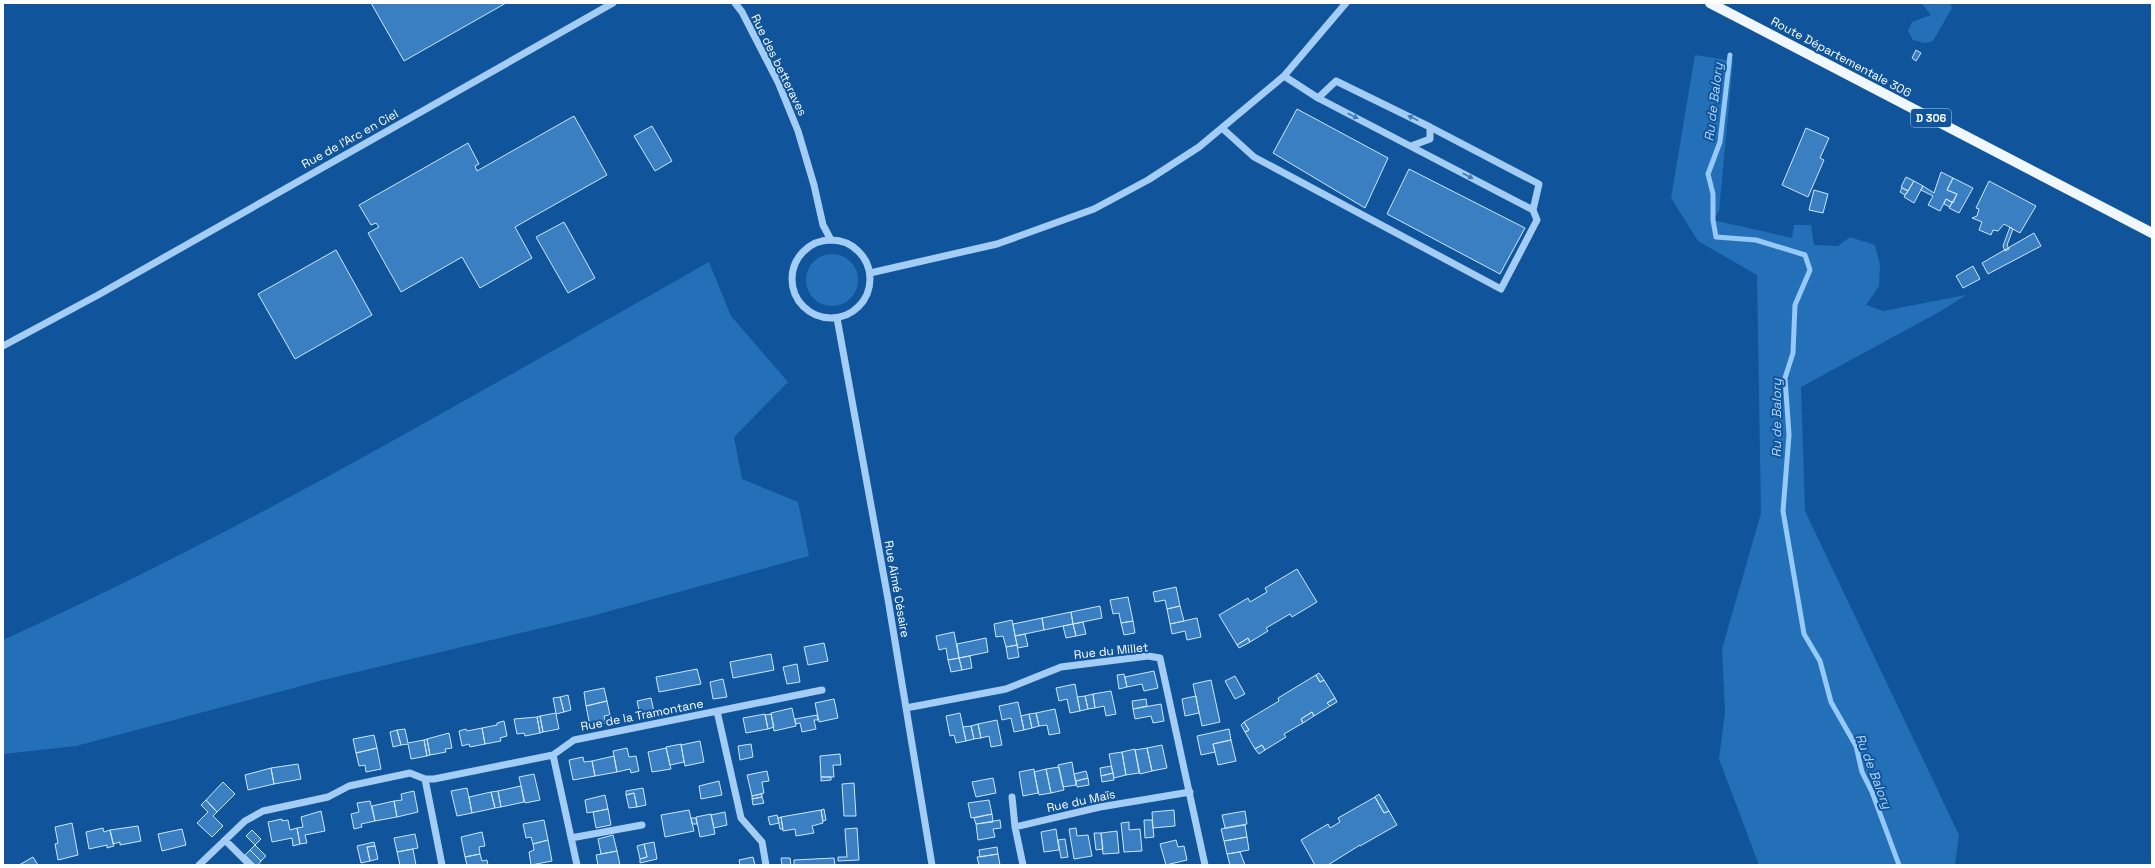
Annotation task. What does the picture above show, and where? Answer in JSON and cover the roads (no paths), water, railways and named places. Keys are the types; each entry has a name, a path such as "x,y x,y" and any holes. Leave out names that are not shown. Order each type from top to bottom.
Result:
{"main road":[{"name":"Route Départementale 306","path":"1710,3 2152,233"}],"street":[{"name":"Rue de l'Arc en Ciel","path":"3,346 98,295 613,3"},
{"name":"Rue des betteraves","path":"735,3 742,12 778,82 798,131 814,185 823,225 830,240"},
{"path":"870,273 997,244 1094,209 1148,180 1199,147 1284,76 1346,3"},
{"path":"1284,76 1318,98 1533,210"},
{"path":"1222,128 1254,157 1501,289 1537,220 1533,210 1539,184 1336,80 1318,98"},
{"path":"1411,146 1430,139 1430,127"},
{"path":"830,240 843,242 854,247 863,256 870,273 868,291 863,302 854,311 836,318 824,317 812,313 802,305 795,294 792,282 794,270 799,258 807,249 818,242 830,240"},
{"name":"Rue Aimé Césaire","path":"836,318 888,598 932,865"},
{"name":"Rue du Millet","path":"906,708 1006,689 1061,667 1148,656 1160,658 1205,865"},
{"name":"Rue de la Tramontane","path":"199,865 245,821 263,811 328,797 349,786 410,773 425,779 434,779 553,755 574,740 822,690"},
{"path":"717,711 741,818 762,842 766,865"},
{"path":"553,755 577,865"},
{"path":"425,779 441,865"},
{"name":"Rue du Maïs","path":"1015,826 1100,806 1190,792"},
{"path":"1012,797 1015,826 1023,865"},
{"path":"571,838 642,825"},
{"path":"225,840 250,865"}],"waterway":[{"name":"Ru de Balory","path":"1730,55 1720,142 1708,174 1713,194 1713,220 1716,237 1756,240 1805,255 1810,270 1795,305 1793,353 1785,378 1789,435 1783,511 1804,634 1820,661 1831,702 1856,746 1862,772 1872,792 1899,865"}]}
